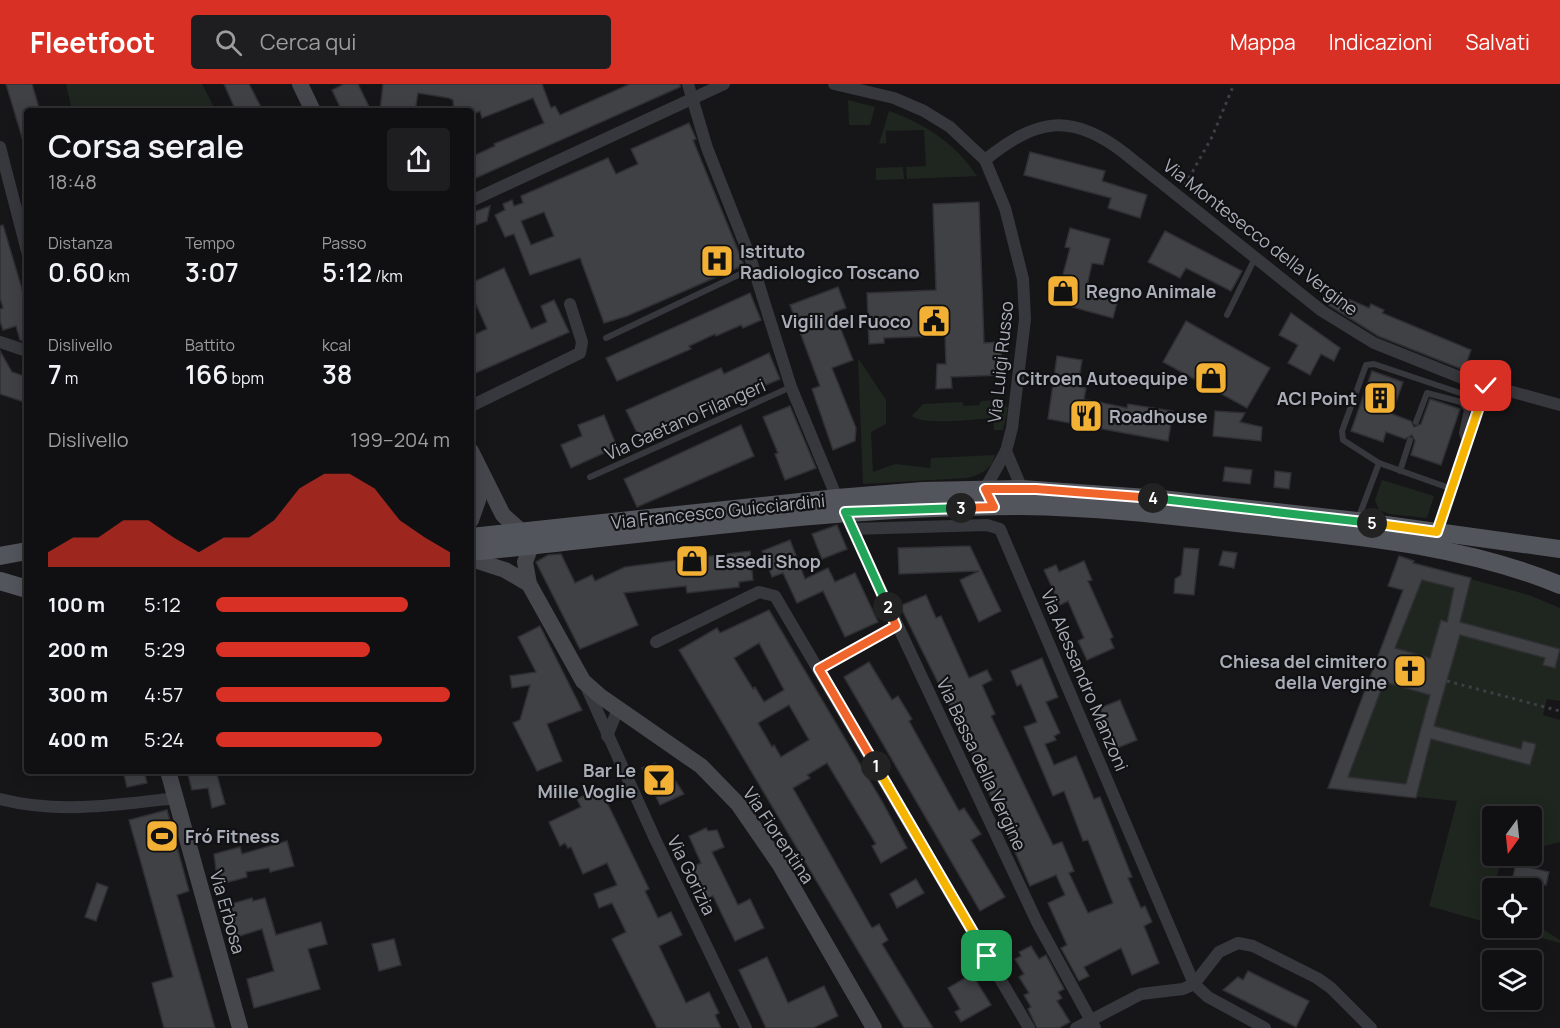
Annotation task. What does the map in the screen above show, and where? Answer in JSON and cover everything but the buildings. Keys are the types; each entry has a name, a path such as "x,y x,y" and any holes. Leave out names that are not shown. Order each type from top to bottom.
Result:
{"main road":[{"path":"300,84 312,108"},
{"path":"474,458 503,515 526,538"},
{"path":"474,511 478,500 481,473"},
{"name":"Via Francesco Guicciardini","path":"526,538 985,489 1022,489 1117,495 1357,521 1560,549"},
{"name":"Via Francesco Guicciardini","path":"841,505 1055,507 1370,538 1496,564 1560,585"},
{"path":"474,537 526,538"},
{"path":"474,551 526,538"},
{"name":"Via Fiorentina","path":"526,538 525,562 530,584 584,681 618,709 700,766 738,804 780,866 874,1028"},
{"path":"0,556 24,552"},
{"path":"474,560 505,570 530,584"},
{"path":"0,580 24,588"},
{"name":"Via Erbosa","path":"169,774 240,1028"}],"street":[{"name":"Via Bassa della Vergine","path":"688,84 707,148 753,267 791,387 841,505 1037,922 1093,1024"},
{"path":"474,200 724,84"},
{"name":"Via Luigi Russo","path":"834,84 894,98 917,107 950,127 986,160 1011,227 1025,298 1015,410 1006,451 985,489"},
{"name":"Via Montesecco della Vergine","path":"986,160 1015,138 1035,128 1051,125 1077,128 1113,145 1256,256 1322,311 1374,343 1435,369 1486,386 1560,405"},
{"path":"0,147 24,239"},
{"path":"12,193 24,194"},
{"path":"474,405 580,353 582,342 570,304"},
{"path":"0,342 24,350"},
{"path":"1006,451 1022,489"},
{"name":"Via Alessandro Manzoni","path":"852,529 987,525 1000,529 1194,984"},
{"path":"656,642 759,592 770,592 779,600 1029,1028"},
{"path":"819,669 896,626"},
{"name":"Via Gorizia","path":"584,681 607,736 746,1028"},
{"path":"607,736 618,709"},
{"path":"0,799 34,806 64,808 176,798"},
{"path":"1076,1028 1093,1024 1141,994 1183,988 1194,984 1220,952 1232,944 1246,943 1324,983 1371,1028"},
{"path":"1194,984 1208,997 1265,1028"}],"lane":[{"path":"1227,315 1256,256"},
{"path":"606,338 753,267"},
{"path":"1452,489 1379,463 1341,437 1366,365 1374,364 1482,400"},
{"path":"1437,532 1486,386"},
{"name":"Via Gaetano Filangeri","path":"590,477 791,387"},
{"path":"1416,422 1427,393 1461,402 1467,410 1462,434 1466,445"},
{"path":"1400,471 1410,440"},
{"path":"1357,521 1379,463"},
{"path":"985,489 994,507"}],"path":[{"path":"1178,196 1212,137 1234,84"},
{"path":"1447,681 1560,711"}],"shaded area":[{"path":"66,84 202,84 214,108 71,108"},
{"path":"848,100 875,107 870,125 849,125"},
{"path":"889,111 927,128 938,136 959,154 977,176 907,179 906,167 926,166 924,130 886,131 886,143 879,144"},
{"path":"903,167 904,179 876,180 876,168"},
{"path":"858,358 886,400 886,424 871,432 873,472 895,464 930,468 931,458 995,455 988,468 967,478 863,484"},
{"path":"998,400 1008,408 1003,430 994,430 993,418 927,421 912,416 923,404 962,402 964,406 979,405 981,401"},
{"path":"1382,480 1434,496 1427,518 1389,514 1379,510 1375,500"},
{"path":"1413,563 1529,595 1560,608 1560,701 1547,699 1543,715 1560,720 1560,842 1542,846 1542,806 1482,806 1482,866 1500,866 1496,878 1482,878 1482,921 1429,906 1457,801 1328,788"},
{"path":"1542,928 1560,940 1560,943 1542,938"}],"place":[{"name":"Istituto Radiologico Toscano","path":"717,261"},
{"name":"Regno Animale","path":"1063,291"},
{"name":"Vigili del Fuoco","path":"934,321"},
{"name":"Citroen Autoequipe","path":"1211,378"},
{"name":"ACI Point","path":"1380,398"},
{"name":"Roadhouse","path":"1086,416"},
{"name":"Essedi Shop","path":"692,561"},
{"name":"Chiesa del cimitero della Vergine","path":"1410,671"},
{"name":"Bar Le Mille Voglie","path":"659,780"},
{"name":"Fró Fitness","path":"162,836"}],"route":[{"path":"987,956 819,669 896,626 845,512 994,507 985,489 1036,489 1161,499 1437,532 1486,386"}]}
